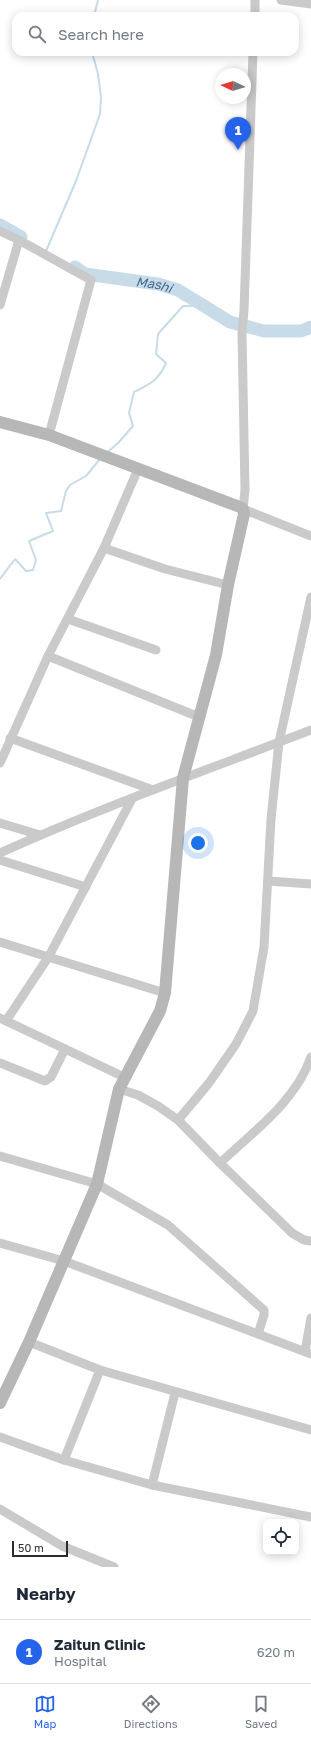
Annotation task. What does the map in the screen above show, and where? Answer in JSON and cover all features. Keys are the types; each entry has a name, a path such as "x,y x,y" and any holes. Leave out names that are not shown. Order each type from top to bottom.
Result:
{"street":[{"path":"255,0 255,12"},
{"path":"281,0 311,4"},
{"path":"0,1402 29,1342 98,1184 119,1089 160,1011 165,993 183,778 216,655 228,584 244,514 243,509 245,490 242,333 253,56"},
{"path":"0,231 91,280 49,435"},
{"path":"0,305 19,240"},
{"path":"0,422 49,435 311,536"},
{"path":"0,762 48,656 104,548 138,469"},
{"path":"104,548 165,569 228,584"},
{"path":"178,1120 209,1083 236,1044 253,1012 264,947 271,819 279,742 311,597"},
{"path":"68,619 156,650"},
{"path":"48,656 199,717"},
{"path":"0,853 40,835 183,778 311,730"},
{"path":"10,738 153,790"},
{"path":"124,1077 3,1019 49,956 132,799"},
{"path":"0,823 40,835"},
{"path":"0,860 86,886"},
{"path":"268,881 311,884"},
{"path":"0,942 165,993"},
{"path":"0,1063 45,1081 51,1077 65,1049"},
{"path":"220,1163 276,1110 294,1089 311,1056"},
{"path":"119,1089 138,1095 158,1106 178,1120 292,1233 304,1240 311,1241"},
{"path":"0,1156 98,1184 168,1225 264,1310 264,1315 258,1334"},
{"path":"0,1243 64,1262 308,1352 311,1318"},
{"path":"29,1342 100,1370 175,1393 311,1430"},
{"path":"64,1460 100,1370"},
{"path":"152,1486 175,1393"},
{"path":"0,1436 64,1460 152,1486 311,1517"},
{"path":"0,1509 62,1546 114,1567"}],"waterway":[{"path":"95,12 98,0"},
{"path":"46,251 76,181 100,114 101,97 98,74 93,56"},
{"name":"Mashi","path":"0,225 21,237"},
{"name":"Mashi","path":"75,267 85,274 158,284 178,290 230,322 264,331 301,331 311,327"},
{"path":"108,452 133,426 129,413 134,392 157,378 166,363 156,354 158,334 183,306 203,306"},
{"path":"0,579 15,559 26,571 33,570 36,560 29,541 53,531 46,513 61,511 66,491 70,485 86,476 100,459"}],"place":[{"name":"Zaitun Clinic","path":"238,150"}]}
